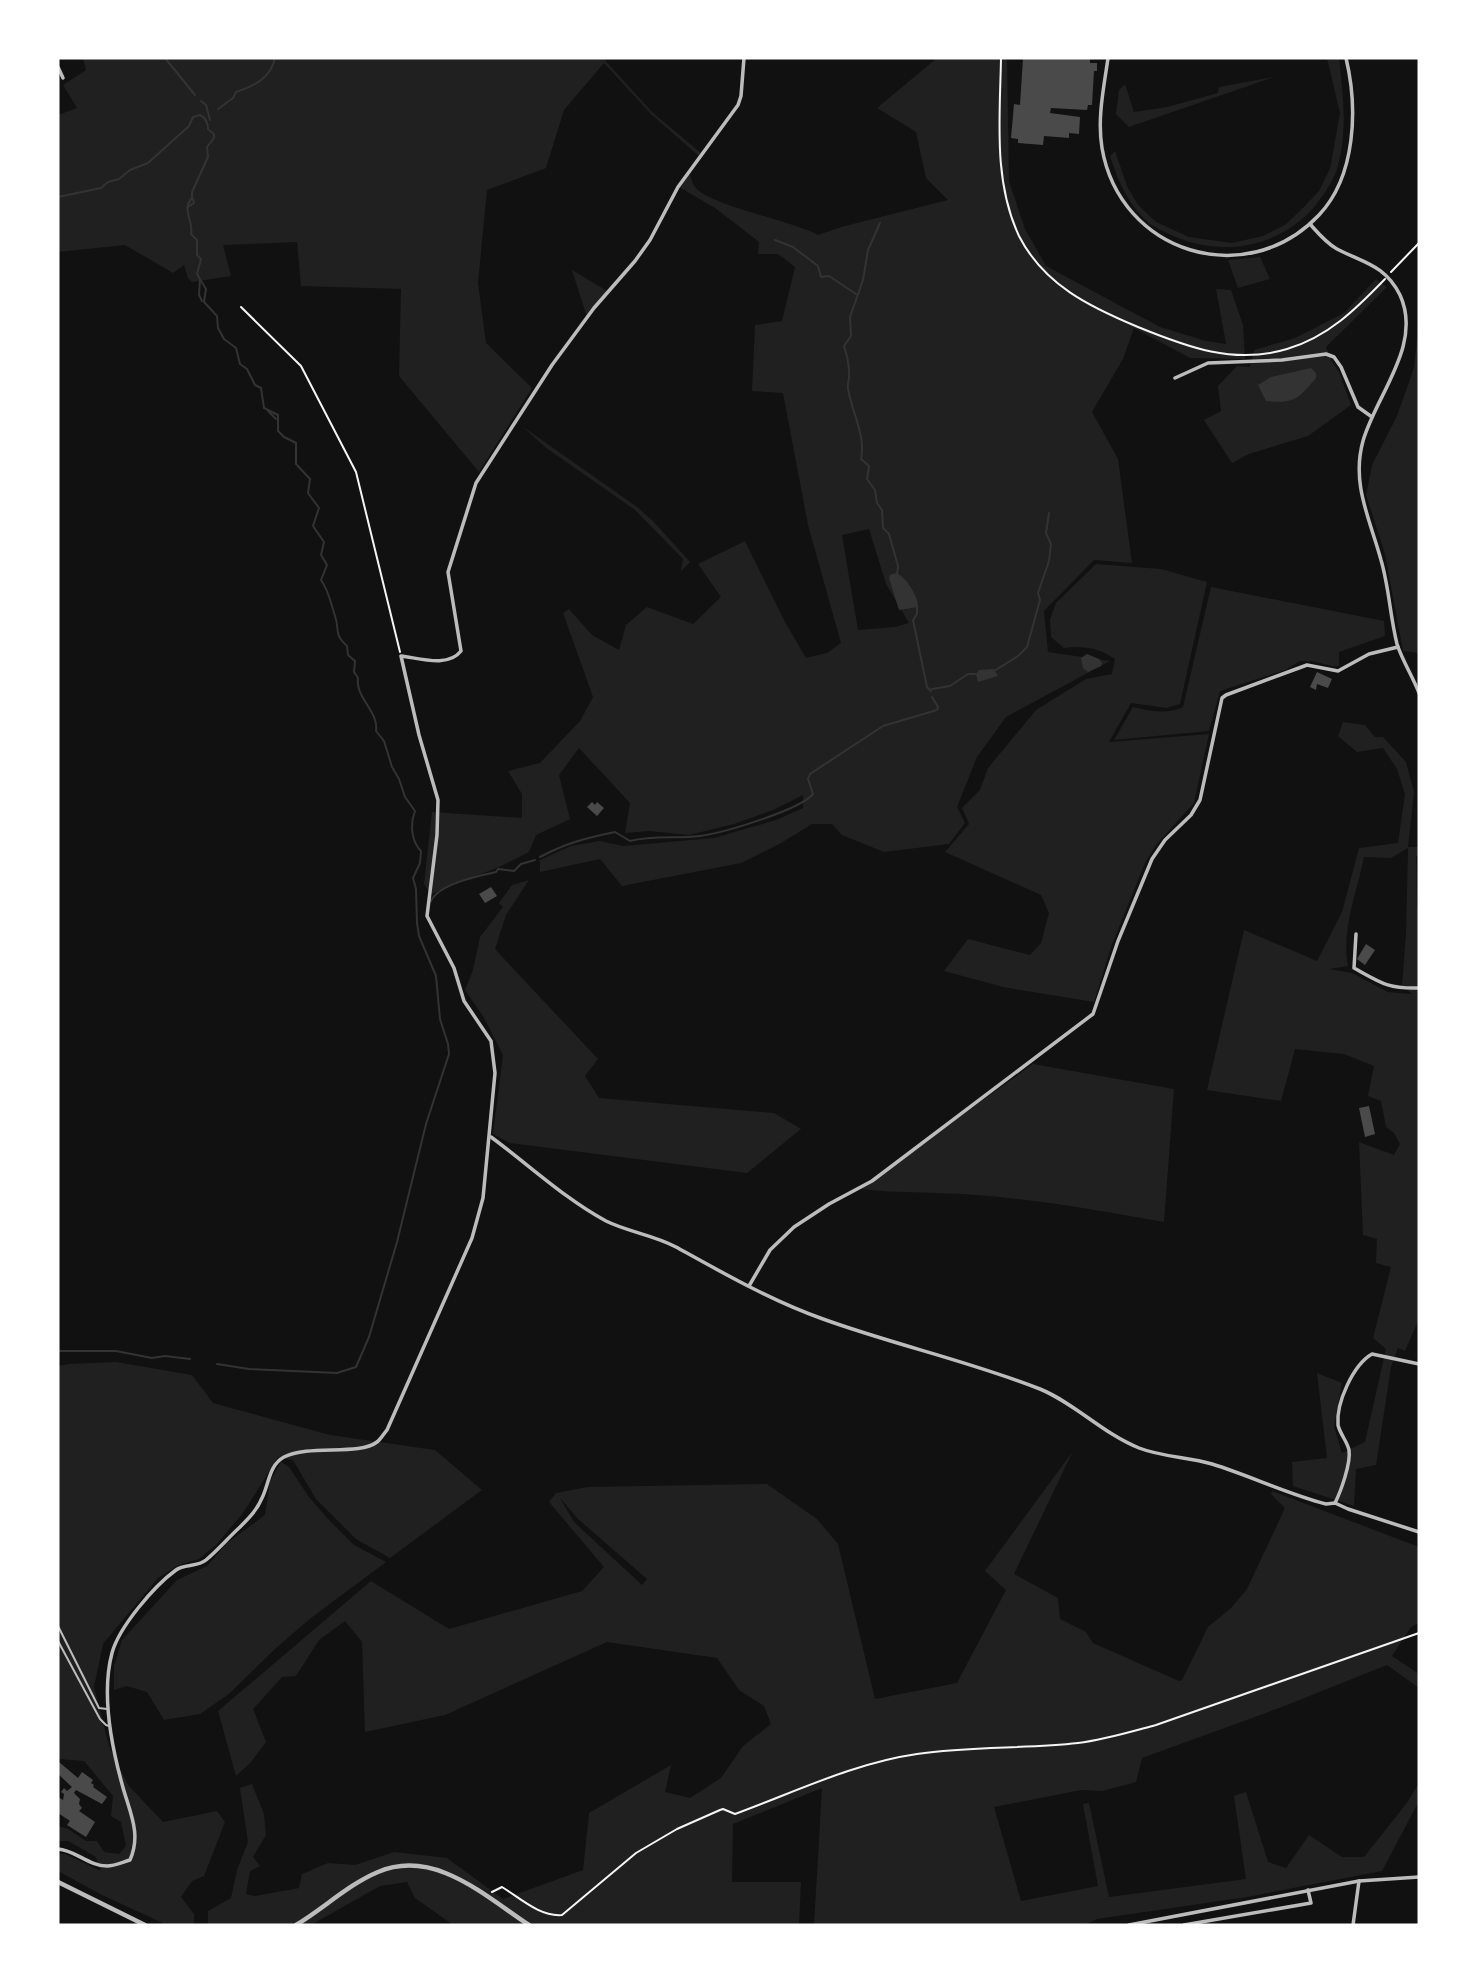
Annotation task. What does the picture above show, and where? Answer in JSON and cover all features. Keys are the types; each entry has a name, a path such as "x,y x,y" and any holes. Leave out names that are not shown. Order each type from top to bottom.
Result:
{"street":[{"path":"58,1849 68,1850 108,1867 130,1860 136,1833 122,1785 109,1709 108,1673 117,1638 153,1591 178,1569 203,1563 252,1515 263,1497 269,1476 283,1457 302,1451 363,1447 377,1443 387,1430 472,1238 483,1198 495,1073 494,1052 486,1032 464,1001 454,968 426,916 437,835 438,800 419,735 401,656 445,661 456,659 461,651 449,572 476,483 552,365 594,308 650,240 678,187 737,105 743,86 744,58"},
{"path":"1108,58 1101,110 1101,134 1104,157 1125,204 1154,234 1189,250 1222,255 1246,254 1273,247 1320,214 1337,188 1351,142 1351,89 1346,58"},
{"path":"58,67 63,78"},
{"path":"1310,223 1332,246 1372,264 1387,277 1400,295 1404,307 1405,341 1372,417 1361,451 1358,476 1360,495 1381,560 1398,647 1419,692"},
{"path":"1175,378 1208,363 1282,360 1326,354 1334,358 1340,367 1358,407 1372,417"},
{"path":"749,1286 770,1250 794,1227 878,1177 1093,1014 1118,941 1152,859 1165,840 1191,816 1200,800 1222,698 1307,665 1338,671 1369,654 1398,647"},
{"path":"1356,934 1354,968 1391,988 1419,988"},
{"path":"490,1136 581,1206 610,1223 674,1246 727,1276 819,1318 970,1364 1041,1389 1065,1400 1102,1430 1139,1447 1239,1472 1269,1486 1317,1502 1335,1503 1419,1532"},
{"path":"1335,1503 1345,1476 1349,1450 1338,1421 1352,1373 1363,1359 1372,1354 1419,1364"},
{"path":"296,1925 379,1871 413,1865 438,1869 458,1879 529,1925"},
{"path":"1129,1925 1359,1881 1419,1877"},
{"path":"1353,1925 1359,1881"},
{"path":"58,1882 145,1925"},
{"path":"1184,1925 1311,1903 1308,1890"},
{"path":"1166,1918 1167,1925"}],"lane":[{"path":"58,1626 99,1708 109,1709"},
{"path":"58,1641 100,1718 110,1726"}],"path":[{"path":"1001,58 1000,160 1009,212 1024,245 1038,265 1080,301 1176,343 1215,354 1250,355 1286,349 1319,336 1349,315 1419,243"},
{"path":"241,307 301,366 356,472 401,656"},
{"path":"485,1896 502,1887 540,1911 562,1915 645,1847 693,1821 723,1809 735,1814 857,1768 918,1754 967,1748 1077,1743 1120,1735 1156,1725 1419,1633"}],"shaded area":[{"path":"83,58 603,58 652,112 702,154 700,157 651,114 604,63 564,110 546,168 487,190 478,283 486,343 532,388 479,472 399,376 401,289 301,286 297,242 223,245 231,276 192,282 184,265 173,273 125,245 58,252 58,115 77,108 63,85 86,70"},
{"path":"937,58 1007,58 1009,181 1025,229 1046,266 1160,327 1226,344 1216,289 1231,290 1243,325 1245,359 1190,358 1134,328 1123,359 1092,412 1118,459 1132,563 1094,560 1044,611 1048,652 1110,661 1006,717 977,757 957,807 965,823 949,844 884,852 842,835 832,824 812,824 741,863 622,886 600,859 540,872 540,860 571,846 600,841 623,846 714,838 776,820 803,808 803,795 773,810 734,824 689,835 649,831 625,833 630,803 579,748 559,775 570,819 536,835 529,852 431,894 424,884 432,812 522,818 522,794 508,771 540,763 580,721 593,697 563,613 569,609 592,635 619,650 626,625 647,607 693,624 721,597 698,564 745,541 806,658 827,653 841,643 808,525 783,393 752,391 755,325 782,321 795,267 778,254 758,254 759,242 715,208 679,187 689,172 693,184 703,194 818,235 948,200 926,178 916,132 877,108","holes":["869,529 886,584 909,623 858,630 842,535"]},
{"path":"1327,58 1339,58 1344,114 1343,141 1335,174 1328,188 1300,221 1266,240 1247,245 1208,246 1169,234 1150,224 1136,209 1125,193 1113,166 1110,156 1115,151 1127,186 1138,205 1156,222 1189,237 1232,243 1263,236 1285,225 1319,191 1330,169 1340,113"},
{"path":"1274,77 1129,127 1116,114 1119,90 1125,84 1134,112 1167,107 1218,93 1219,87"},
{"path":"1260,257 1270,279 1238,288 1228,260"},
{"path":"572,270 607,291 587,317"},
{"path":"1376,279 1387,287 1326,347 1351,405 1308,436 1249,454 1232,463 1204,420 1221,411 1218,386 1237,366 1250,367 1254,350 1295,338 1344,313"},
{"path":"1419,320 1419,653 1403,651 1385,554 1366,495 1372,465 1397,416 1414,368"},
{"path":"1311,368 1316,373 1316,378 1300,395 1289,401 1266,401 1258,385 1271,377"},
{"path":"522,426 637,507 690,562 681,571 683,559 635,510 545,447"},
{"path":"1096,564 1161,569 1207,582 1180,704 1167,708 1131,703 1109,742 1209,734 1194,803 1156,845 1145,863 1111,947 1094,1002 1003,987 944,971 968,939 1030,955 1041,943 1049,913 1041,895 945,852 969,824 962,808 980,790 988,768 1036,710 1086,679 1112,674 1115,659 1109,655 1091,648 1064,648 1051,637 1050,619 1056,603"},
{"path":"896,573 911,587 918,607 899,610 889,578"},
{"path":"1211,587 1384,621 1385,636 1339,652 1339,666 1300,661 1285,670 1220,691 1209,731 1114,740 1133,707 1164,712 1183,707"},
{"path":"1087,654 1099,659 1101,666 1088,672 1083,668 1081,658"},
{"path":"994,669 998,676 978,682 976,674 979,670"},
{"path":"1343,722 1365,725 1375,737 1383,737 1406,762 1414,792 1408,847 1419,847 1419,855 1416,856 1419,909 1419,1319 1405,1351 1398,1348 1391,1367 1376,1465 1356,1469 1354,1506 1293,1486 1292,1462 1327,1458 1317,1373 1342,1383 1334,1427 1342,1453 1365,1442 1386,1349 1373,1338 1391,1267 1376,1263 1377,1239 1363,1235 1359,1142 1394,1155 1400,1144 1394,1133 1386,1127 1381,1101 1368,1096 1374,1066 1344,1054 1295,1049 1281,1101 1207,1090 1244,930 1317,961 1342,912 1359,848 1398,843 1405,794 1397,769 1383,748 1357,752 1338,736","holes":["1408,848 1402,985 1412,994 1388,992 1352,973 1329,969 1348,966 1348,925 1364,857 1391,858"]},
{"path":"529,880 506,915 495,949 598,1059 585,1076 599,1098 774,1113 801,1129 747,1173 510,1143 493,1134 503,1055 483,1016 465,990 473,970 480,937 503,907 499,903 512,885"},
{"path":"1033,1064 1174,1089 1164,1222 1013,1198 860,1189"},
{"path":"116,1362 192,1375 213,1403 330,1435 435,1450 482,1490 390,1558 356,1539 316,1499 293,1460 278,1457 243,1513 216,1545 199,1559 179,1565 158,1578 103,1644 94,1687 109,1746 128,1785 163,1822 217,1811 225,1822 204,1876 192,1881 181,1897 194,1914 194,1925 167,1925 58,1871 58,1854 65,1854 101,1871 96,1857 68,1841 58,1841 58,1826 86,1841 97,1841 104,1852 119,1854 126,1846 121,1822 111,1816 113,1796 84,1761 58,1759 58,1366"},
{"path":"1073,1451 1014,1574 1058,1598 1060,1619 1086,1632 1093,1643 1179,1681 1182,1680 1208,1627 1231,1608 1247,1589 1285,1508 1271,1494 1272,1491 1419,1547 1419,1623 1411,1627 1392,1656 1419,1674 1419,1688 1387,1665 1142,1758 1136,1782 1102,1791 1081,1790 994,1807 1021,1901 1098,1886 1083,1804 1089,1803 1109,1897 1246,1879 1234,1796 1246,1792 1268,1862 1286,1868 1309,1835 1342,1857 1364,1857 1419,1783 1419,1801 1382,1871 1247,1897 1097,1919 1085,1925 814,1925 822,1788 733,1824 732,1882 801,1882 799,1925 453,1925 415,1898 407,1882 380,1886 311,1925 208,1925 208,1911 231,1898 237,1870 248,1842 240,1788 252,1784 264,1814 266,1835 253,1857 260,1866 250,1871 246,1894 255,1896 299,1888 302,1874 328,1863 355,1865 394,1852 447,1858 503,1899 583,1870 589,1813 671,1765 665,1792 690,1798 721,1778 743,1746 771,1724 764,1706 739,1690 717,1658 607,1642 445,1715 365,1732 362,1642 345,1621 319,1640 296,1676 282,1677 253,1709 266,1742 236,1776 218,1711 371,1581 449,1629 582,1591 604,1567 549,1502 556,1493 588,1487 767,1484 817,1519 838,1544 875,1699 957,1683 1006,1590 985,1571","holes":["560,1498 578,1519 647,1579 642,1585 574,1522"]},
{"path":"281,1462 289,1467 309,1497 354,1545 386,1562 311,1618 229,1694 200,1714 164,1720 147,1692 127,1686 114,1690 114,1666 122,1640 177,1580 207,1566 227,1543 265,1515 270,1481"}],"building":[{"path":"1023,58 1090,58 1090,63 1097,63 1092,105 1088,105 1087,110 1051,108 1050,113 1080,117 1079,134 1069,133 1069,138 1044,136 1043,145 1018,143 1018,139 1011,138 1014,104 1020,105"},
{"path":"1317,672 1332,679 1328,688 1317,684 1316,690 1310,687"},
{"path":"592,802 595,805 597,802 604,808 597,816 587,807"},
{"path":"491,887 497,896 485,903 479,894"},
{"path":"1366,944 1375,950 1365,965 1357,959"},
{"path":"1369,1106 1375,1134 1365,1137 1359,1108"},
{"path":"59,1762 78,1778 82,1772 93,1780 93,1787 107,1797 102,1804 76,1790 74,1793 80,1799 82,1808 79,1811 95,1822 86,1837 67,1825 70,1821 58,1813 58,1797 63,1800 64,1794 61,1792 64,1788 67,1791 72,1787 58,1774"}],"waterway":[{"path":"165,58 195,95"},
{"path":"218,109 233,98 236,92 266,76 275,58"},
{"path":"201,101 206,105 210,120"},
{"path":"58,197 101,188 130,170 148,163 189,126 193,117 204,117 208,129 214,134 207,147 208,157 188,207 191,234 197,240 197,255 201,259 197,274 206,289 204,302 217,316 218,328 224,339 236,348 240,364 247,369 255,385 261,388 264,408 278,415 278,431 296,443 296,464 310,479 308,493 319,508 313,526 324,542 321,555 327,565 321,580 330,598 338,634 347,646 348,655 355,661 354,672 358,678 360,692 374,717 376,731 384,741 405,797 415,811 412,832 421,851 420,863 413,878 417,923 419,936 436,976 440,1019 448,1044 449,1054 426,1124 397,1242 369,1337 356,1367 337,1373 249,1369 217,1364"},
{"path":"188,207 194,203 193,199"},
{"path":"880,223 868,250 863,280 850,317 851,336 844,346 849,366 848,389 862,442 861,459 869,466 867,479 875,490 877,503 882,510 883,528 889,534 898,566 897,575"},
{"path":"775,240 793,247 818,266 821,277 829,276 856,294"},
{"path":"200,280 199,295 202,301"},
{"path":"268,411 276,419"},
{"path":"994,671 1027,647 1040,600 1038,593 1049,561 1051,544 1046,533 1049,513"},
{"path":"917,606 917,614 913,620 927,687 931,691"},
{"path":"932,689 950,686 968,674 975,674"},
{"path":"540,857 576,842 615,832 630,841 700,836 778,814 813,794 808,779 810,774 883,726 937,710 932,697"},
{"path":"431,901 450,885 496,872 498,869 514,871 521,864 535,860"},
{"path":"58,1351 116,1351 152,1358 165,1356 190,1359"}]}
